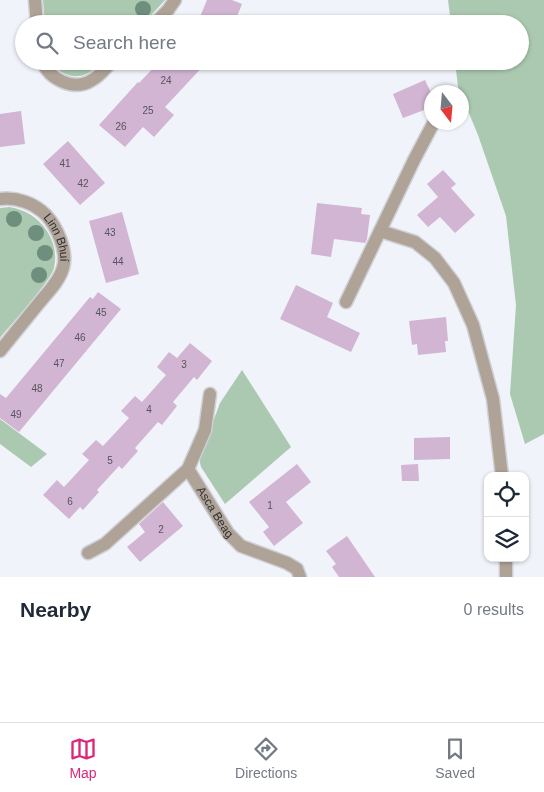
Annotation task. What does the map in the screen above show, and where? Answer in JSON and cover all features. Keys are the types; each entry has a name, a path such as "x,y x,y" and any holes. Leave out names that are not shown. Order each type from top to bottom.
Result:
{"street":[{"path":"35,0 36,15"},
{"path":"163,15 175,0"},
{"path":"46,70 63,82 74,84 92,80 103,70"},
{"path":"346,302 430,130"},
{"name":"Linn Bhuí","path":"0,199 22,200 39,209 47,216 58,235 64,253 64,261 59,278 0,351"},
{"path":"380,231 415,242 435,258 454,283 473,325 493,399 502,472"},
{"path":"88,553 105,544 188,469 204,430 210,394"},
{"name":"Asca Beag","path":"188,469 228,533 241,546 287,562 296,569 300,577"},
{"path":"506,562 506,577"}],"green space":[{"path":"43,0 165,0 151,15 44,15"},
{"path":"448,0 544,0 544,434 525,444 510,394 516,305 506,216 469,113 469,85 458,85 456,70 529,70 529,15 450,15"},
{"path":"59,70 92,70 81,76 71,76"},
{"path":"9,207 30,214 43,226 53,244 55,263 45,283 0,338 0,208"},
{"path":"242,370 291,447 225,504 201,467 200,457 220,403"},
{"path":"0,419 47,454 31,467 0,444"}],"building":[{"path":"207,0 232,0 242,4 238,15 201,15"},
{"path":"151,70 200,70 165,107 174,115 154,137 143,127 125,147 99,125"},
{"path":"425,80 427,85 424,85 424,110 403,118 393,94"},
{"path":"21,111 25,144 0,147 0,114"},
{"path":"68,141 105,183 80,205 43,164"},
{"path":"443,170 456,184 451,188 475,215 455,233 440,217 428,227 417,215 438,197 427,184"},
{"path":"317,203 362,208 361,214 370,215 365,243 334,239 331,257 311,254"},
{"path":"122,212 139,274 106,283 89,221"},
{"path":"296,285 333,303 327,317 360,333 351,352 280,319"},
{"path":"98,292 121,309 19,432 0,418 0,394 6,398 90,297 93,299"},
{"path":"446,317 448,341 445,341 446,352 418,355 417,344 412,345 409,321"},
{"path":"190,343 212,361 197,380 194,377 173,402 177,406 162,425 158,422 135,448 138,451 122,469 119,466 97,490 99,492 83,510 80,507 69,519 43,495 57,480 64,487 89,460 82,454 96,440 103,446 129,418 121,411 135,396 142,402 166,375 157,367 169,352 177,358"},
{"path":"450,437 450,459 414,460 414,438"},
{"path":"297,464 311,482 286,502 303,523 274,546 263,532 269,527 249,502"},
{"path":"418,464 419,481 402,481 401,465"},
{"path":"163,502 183,526 140,562 127,547 145,532 139,524"},
{"path":"347,536 375,577 339,577 332,567 336,564 326,551"}]}
